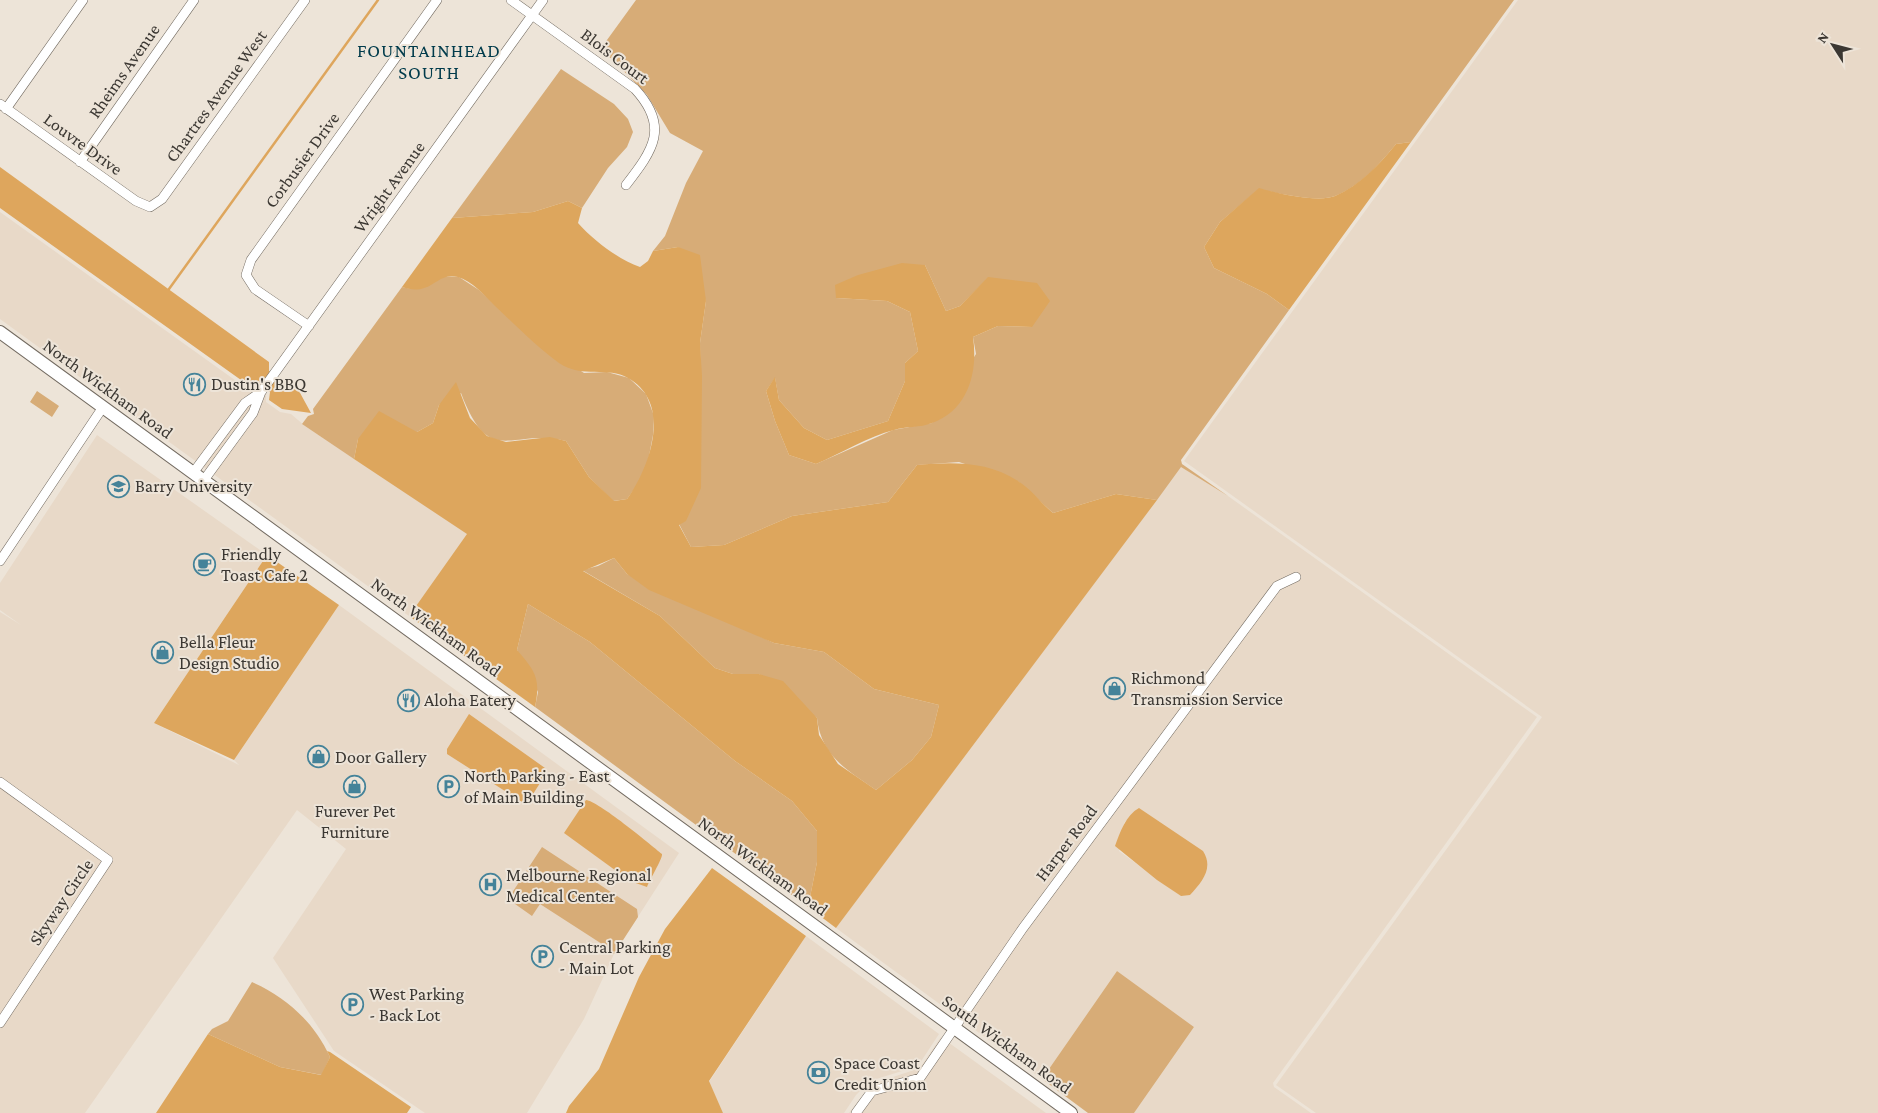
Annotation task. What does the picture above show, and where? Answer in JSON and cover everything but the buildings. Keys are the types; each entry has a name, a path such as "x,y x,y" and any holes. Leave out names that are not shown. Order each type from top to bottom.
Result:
{"main road":[{"name":"North Wickham Road","path":"0,332 923,1004"},
{"name":"South Wickham Road","path":"923,1004 1071,1113"}],"street":[{"path":"3,106 83,0"},
{"name":"Rheims Avenue","path":"80,162 194,0"},
{"name":"Chartres Avenue West","path":"150,207 162,200 305,0"},
{"name":"Corbusier Drive","path":"309,326 256,289 246,275 251,260 437,0"},
{"name":"Blois Court","path":"511,0 635,89 648,104 654,119 655,135 646,159 626,185"},
{"name":"Wright Avenue","path":"199,476 253,413 261,392 275,372 543,0"},
{"name":"Louvre Drive","path":"3,106 136,202 150,207"},
{"path":"0,561 103,407"},
{"name":"Harper Road","path":"856,1113 872,1091 920,1078 1024,928 1277,586 1296,577"},
{"name":"Skyway Circle","path":"0,782 108,860 0,1023"}],"shaded area":[{"path":"636,0 1514,0 1411,142 1396,144 1361,181 1335,196 1308,198 1259,189 1220,222 1204,247 1214,268 1267,294 1289,310 1181,460 1182,464 1228,496 1181,467 1157,500 1116,494 1053,513 1019,482 959,462 917,465 888,502 792,516 724,545 691,547 679,524 701,406 700,343 706,301 678,247 653,251 665,236 686,183 703,151 670,133 647,95 612,59 599,51","holes":["925,265 946,311 960,306 988,278 1032,327 998,326 973,337 976,354 932,423 893,430 816,464 789,455 775,421 766,391 775,378 779,400 804,428 827,440 888,421 905,381 905,363 918,351 910,312 887,301 836,298"]},
{"path":"1518,0 1878,0 1878,1113 1316,1113 1276,1085 1542,717 1184,461"},
{"path":"561,69 614,104 628,119 633,132 627,147 608,168 582,208 568,201 533,212 452,218"},
{"path":"1411,142 1289,310 1267,294 1214,268 1204,247 1220,222 1259,188 1308,198 1335,196 1353,186 1368,174 1396,144"},
{"path":"0,167 269,362 269,371 279,378 293,380 311,413 282,409 269,400 270,392 256,383 248,385 0,208"},
{"path":"568,201 582,208 578,223 584,230 615,254 640,267 648,261 653,251 678,247 700,255 706,301 700,343 702,376 701,488 686,521 679,525 691,547 724,545 792,516 888,502 917,465 969,464 1006,474 1023,484 1053,513 1116,494 1157,500 836,928 808,907 817,862 817,831 792,801 735,761 590,642 528,604 517,650 532,670 537,682 535,707 409,616 467,534 354,459 358,439 379,411 417,432 433,423 439,405 456,382 470,418 487,436 506,442 550,437 566,441 589,477 614,501 627,499 643,470 649,453 654,419 650,403 642,389 628,378 612,373 586,372 568,368 559,363 526,335 478,289 463,279 448,276 424,288 410,289 402,287 452,218 533,212","holes":["614,558 627,574 649,590 774,643 824,652 874,689 939,705 931,737 912,760 876,790 838,764 819,735 817,718 783,681 759,674 733,674 715,668 660,616 583,571"]},
{"path":"0,212 246,388 256,387 258,388 255,392 266,393 266,402 280,412 291,414 305,426 468,534 409,616 0,319"},
{"path":"902,263 925,265 946,311 960,306 988,277 1037,283 1050,301 1032,327 998,326 973,337 974,363 968,388 963,399 945,417 927,425 884,433 816,464 789,455 775,421 766,391 775,377 779,400 804,428 827,440 888,421 905,381 905,363 918,351 910,312 887,301 836,298 835,285 858,275"},
{"path":"441,276 459,277 479,290 535,341 584,373 607,372 629,378 646,394 654,416 653,435 648,461 638,484 627,499 613,501 589,477 566,441 530,438 504,441 492,438 482,431 472,417 461,393 439,405 433,423 417,432 358,439 354,459 302,424 308,416 314,414 313,409 402,287 413,289 423,287"},
{"path":"37,391 59,406 52,417 30,402"},
{"path":"97,435 267,555 154,723 239,765 234,760 339,605 679,853 614,954 584,1019 527,1113 425,1113 334,1051 273,958 346,849 297,810 85,1113 0,1113 0,612 21,625 0,610 0,583"},
{"path":"1181,466 1228,496 1537,717 1273,1083 1274,1087 1311,1113 1134,1113 1194,1027 1117,971 1042,1079 836,928","holes":["1130,817 1181,896 1119,851 1124,823"]},
{"path":"267,555 339,605 234,760 154,723"},
{"path":"614,558 627,574 774,643 824,652 874,689 939,705 931,737 912,760 876,790 837,761 824,742 819,731 817,718 759,674 733,674 715,668 660,616 582,570 598,566"},
{"path":"528,604 590,642 735,761 792,801 817,831 817,862 808,907 535,707 538,692 517,650"},
{"path":"469,714 545,768 547,772 528,802 522,802 447,754 447,749"},
{"path":"586,800 601,807 662,854 647,887 630,881 564,833"},
{"path":"1139,808 1203,851 1206,857 1207,869 1199,885 1190,895 1181,896 1157,880 1115,846 1127,819"},
{"path":"542,847 637,909 638,917 614,954 605,953 600,950 602,944 540,904 532,916 508,899"},
{"path":"712,868 806,936 709,1081 723,1113 566,1113 569,1106 599,1069 639,977 665,929"},
{"path":"806,936 939,1034 918,1066 870,1081 856,1095 844,1113 723,1113 709,1082"},
{"path":"1117,971 1194,1027 1134,1113 1088,1113 1042,1079"},
{"path":"252,982 287,1003 298,1012 316,1033 330,1057 322,1075 280,1067 208,1034 212,1029 228,1021"},
{"path":"208,1034 280,1067 321,1075 330,1057 327,1051 330,1052 411,1107 407,1113 156,1113"},
{"path":"941,1037 1046,1113 849,1113 872,1084 920,1068"}],"waterway":[{"path":"169,289 378,0"}],"place":[{"name":"Dustin's BBQ","path":"195,384"},
{"name":"Barry University","path":"119,486"},
{"name":"Friendly Toast Cafe 2","path":"205,564"},
{"name":"Bella Fleur Design Studio","path":"163,652"},
{"name":"Richmond Transmission Service","path":"1115,688"},
{"name":"Aloha Eatery","path":"408,700"},
{"name":"Door Gallery","path":"319,757"},
{"name":"Furever Pet Furniture","path":"355,786"},
{"name":"North Parking - East of Main Building","path":"448,786"},
{"name":"Melbourne Regional Medical Center","path":"490,885"},
{"name":"Central Parking - Main Lot","path":"543,957"},
{"name":"West Parking - Back Lot","path":"353,1004"},
{"name":"Space Coast Credit Union","path":"818,1073"}],"district":[{"name":"FOUNTAINHEAD SOUTH","path":"429,61"}]}
